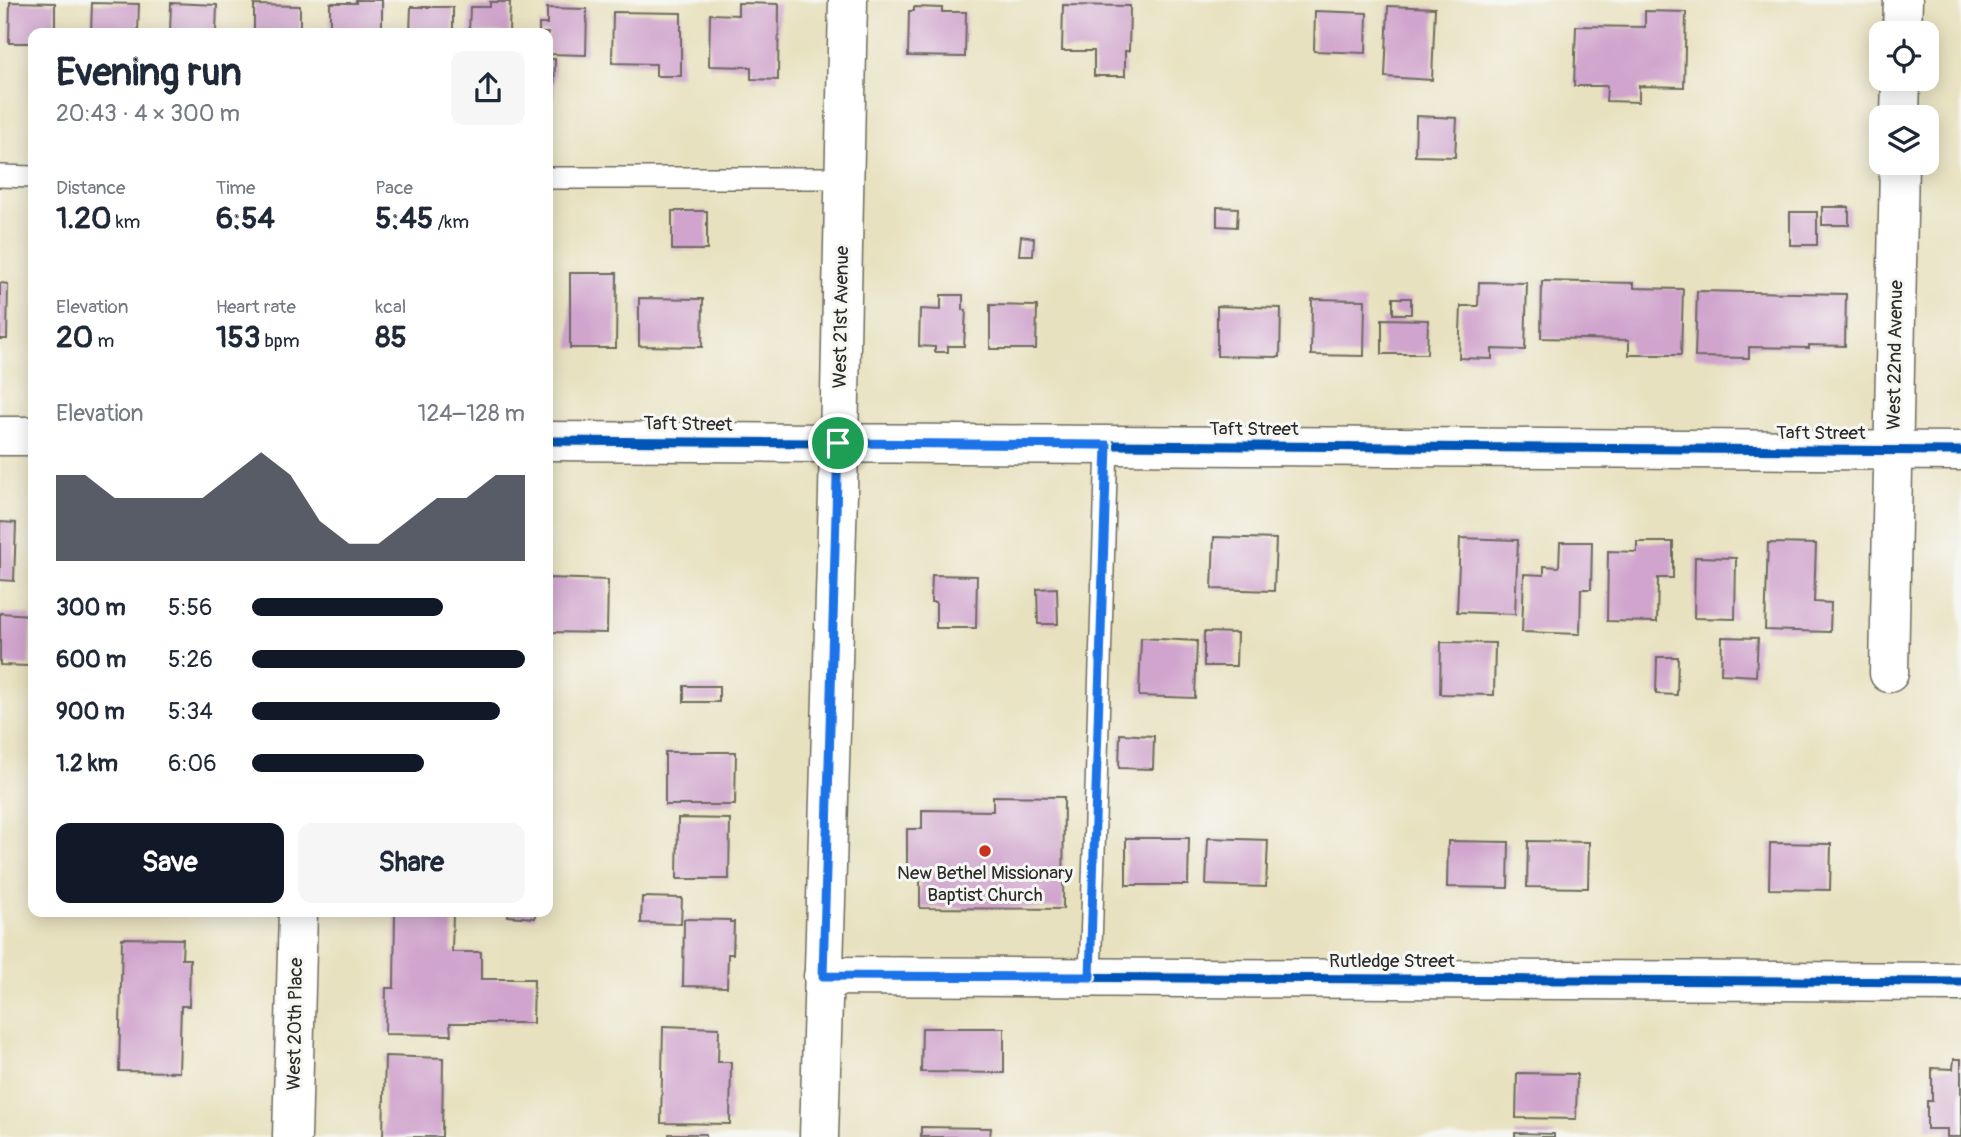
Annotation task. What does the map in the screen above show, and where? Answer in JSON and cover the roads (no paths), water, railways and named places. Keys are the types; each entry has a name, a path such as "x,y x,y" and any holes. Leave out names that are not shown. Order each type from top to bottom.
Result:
{"street":[{"name":"West 21st Avenue","path":"819,1137 848,0"},
{"path":"1902,21 1903,0"},
{"name":"West 22nd Avenue","path":"1889,673 1899,175"},
{"path":"0,436 28,436"},
{"name":"Taft Street","path":"553,441 1961,451"},
{"name":"West 20th Place","path":"292,1137 298,917"},
{"name":"Rutledge Street","path":"823,976 1961,982"}],"lane":[{"path":"0,176 28,177"},
{"path":"553,178 844,178"},
{"path":"1090,977 1107,445"}],"place":[{"name":"New Bethel Missionary Baptist Church","path":"985,851"}]}
